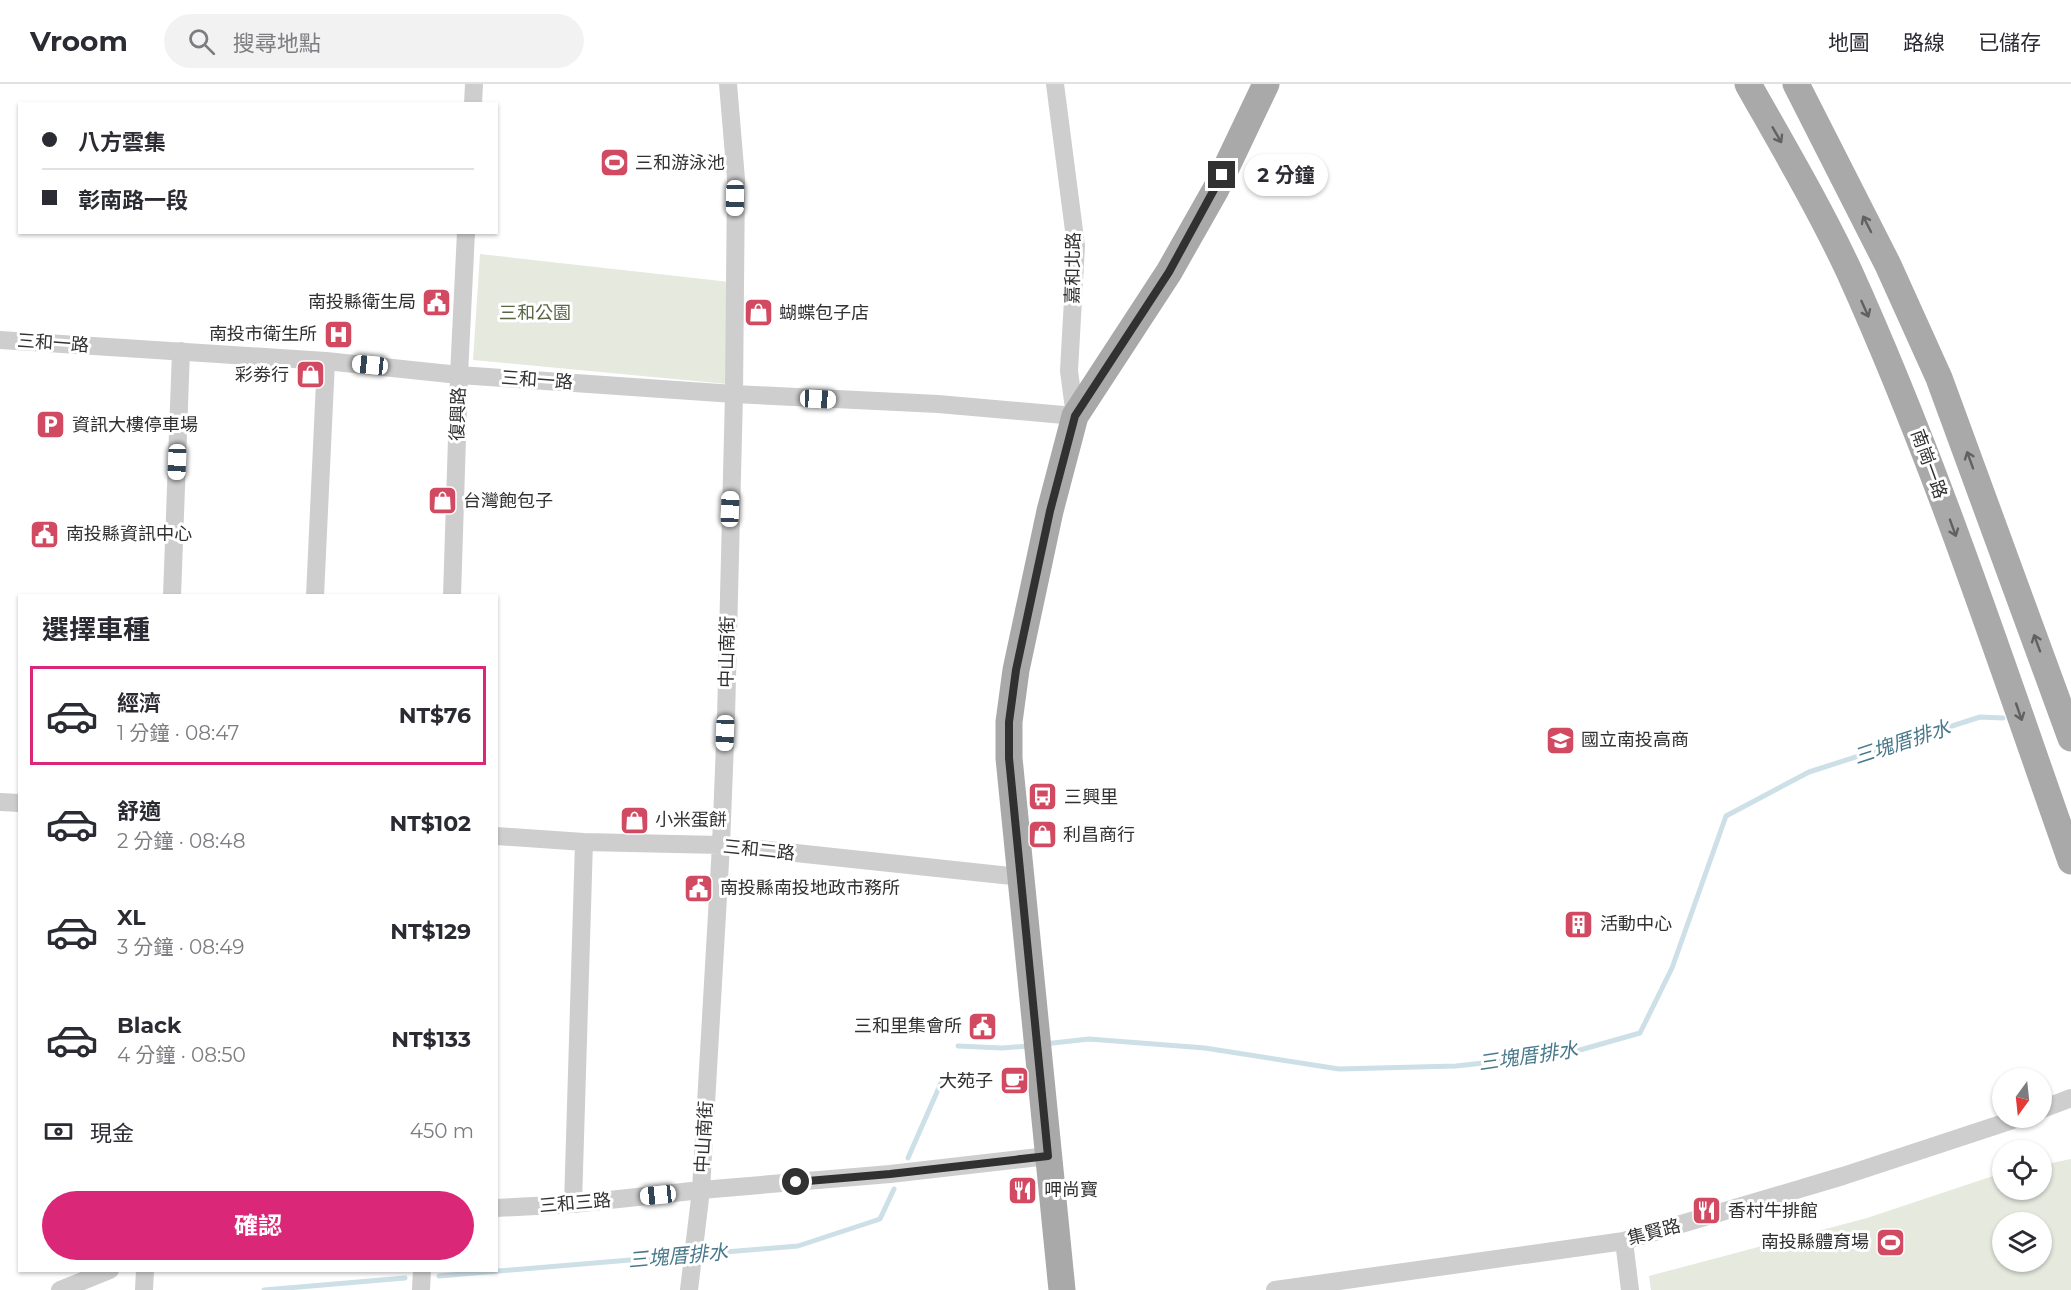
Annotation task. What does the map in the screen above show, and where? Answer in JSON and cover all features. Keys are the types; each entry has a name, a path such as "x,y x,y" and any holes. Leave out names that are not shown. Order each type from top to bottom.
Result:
{"main road":[{"path":"1062,1290 1009,758 1009,722 1016,670 1048,522 1075,416 1169,272 1216,189 1266,84"},
{"name":"南崗一路","path":"1748,84 1806,186 1848,270 1908,408 1961,549 2071,861"},
{"path":"1796,84 1888,265 1939,378 2071,738"}],"street":[{"path":"473,102 474,84"},
{"name":"中山南街","path":"689,1284 701,1190 721,845 735,394 736,179 728,84"},
{"name":"嘉和北路","path":"1055,84 1076,246 1069,371 1075,416"},
{"name":"復興路","path":"452,594 466,234"},
{"name":"三和一路","path":"0,340 326,361 459,375 735,394 930,404 1075,416"},
{"path":"172,594 181,351"},
{"path":"315,594 326,361"},
{"path":"0,802 18,803"},
{"name":"三和二路","path":"498,836 584,842 721,845 1020,877"},
{"path":"573,1204 584,842"},
{"path":"2052,1105 2071,1098"},
{"name":"集賢路","path":"1275,1290 1624,1241 1843,1176 1992,1127"},
{"name":"三和三路","path":"498,1208 573,1204 701,1190 890,1174 1048,1156"},
{"path":"1624,1241 1630,1290"},
{"path":"60,1290 105,1272"},
{"path":"144,1290 145,1272"},
{"path":"421,1290 422,1272"}],"green space":[{"name":"三和公園","path":"480,254 730,282 727,384 473,360"},
{"name":"南投縣體育場","path":"2071,1159 2071,1290 1651,1290 1649,1276 1867,1218 1992,1176 1992,1200 2052,1200 2052,1163"}],"waterway":[{"name":"三塊厝排水","path":"1044,1044 1089,1039 1205,1048 1339,1069 1456,1066 1566,1054 1640,1033 1672,968 1726,816 1809,772 1980,717 2003,718"},
{"name":"三塊厝排水","path":"958,1046 1002,1048 1029,1046"},
{"name":"三塊厝排水","path":"908,1158 944,1076"},
{"name":"三塊厝排水","path":"498,1271 798,1246 880,1219 894,1189"},
{"name":"三塊厝排水","path":"439,1276 487,1272"},
{"name":"三塊厝排水","path":"264,1290 405,1278"}],"place":[{"name":"三和游泳池","path":"614,163"},
{"name":"南投縣衛生局","path":"437,302"},
{"name":"蝴蝶包子店","path":"758,313"},
{"name":"南投市衛生所","path":"338,334"},
{"name":"彩劵行","path":"310,375"},
{"name":"資訊大樓停車場","path":"51,425"},
{"name":"台灣飽包子","path":"442,501"},
{"name":"南投縣資訊中心","path":"45,534"},
{"name":"國立南投高商","path":"1560,740"},
{"name":"三興里","path":"1043,797"},
{"name":"小米蛋餅","path":"634,820"},
{"name":"利昌商行","path":"1042,835"},
{"name":"南投縣南投地政市務所","path":"699,888"},
{"name":"活動中心","path":"1579,924"},
{"name":"三和里集會所","path":"983,1026"},
{"name":"大苑子","path":"1014,1081"},
{"name":"呷尚寶","path":"1023,1190"},
{"name":"香村牛排館","path":"1707,1211"},
{"name":"南投縣體育場","path":"1890,1242"}],"route":[{"path":"796,1182 1048,1156 1009,758 1009,722 1016,670 1050,511 1075,416 1169,272 1222,175"}]}
